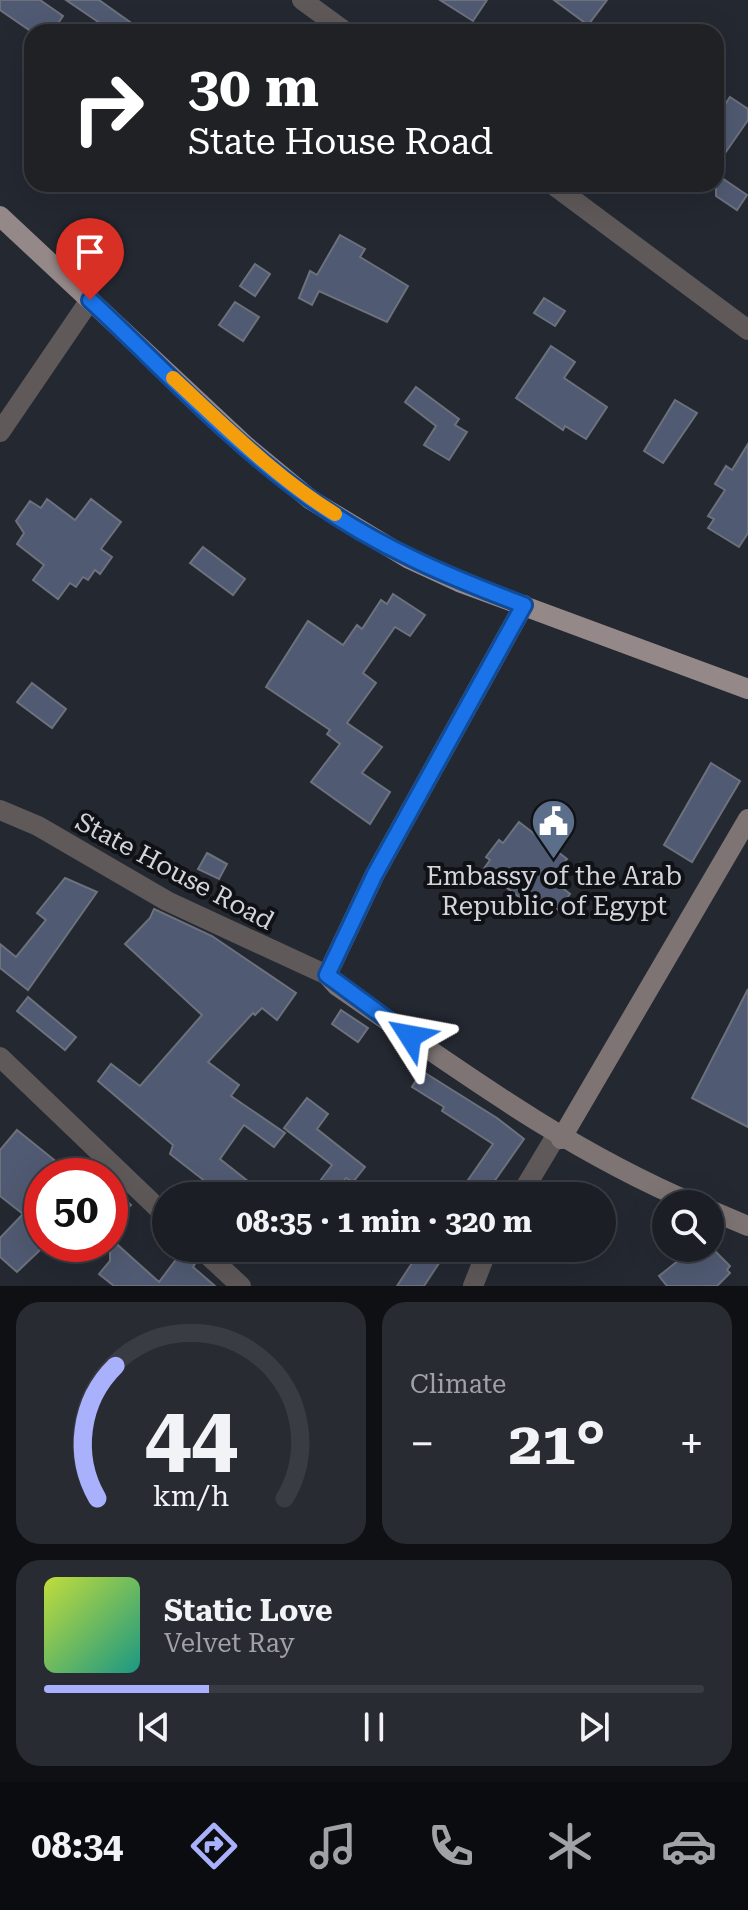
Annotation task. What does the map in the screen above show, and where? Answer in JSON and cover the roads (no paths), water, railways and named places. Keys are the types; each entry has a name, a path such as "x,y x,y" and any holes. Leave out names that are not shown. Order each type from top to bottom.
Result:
{"main road":[{"path":"0,216 246,446 311,500 409,559 748,689"},
{"path":"327,975 375,874 524,605"},
{"path":"559,1137 748,819"},
{"name":"State House Road","path":"327,975 337,986 559,1137 612,1167 664,1190"},
{"path":"724,1216 748,1226"}],"street":[{"path":"302,0 335,24"},
{"path":"563,192 748,330"},
{"path":"0,432 90,300"},
{"name":"State House Road","path":"0,810 38,826 167,901 327,975"},
{"path":"0,1057 152,1203"},
{"path":"529,1182 559,1137"},
{"path":"215,1262 241,1286"},
{"path":"473,1286 482,1262"}],"place":[{"name":"Embassy of the Arab Republic of Egypt","path":"554,860"}]}
